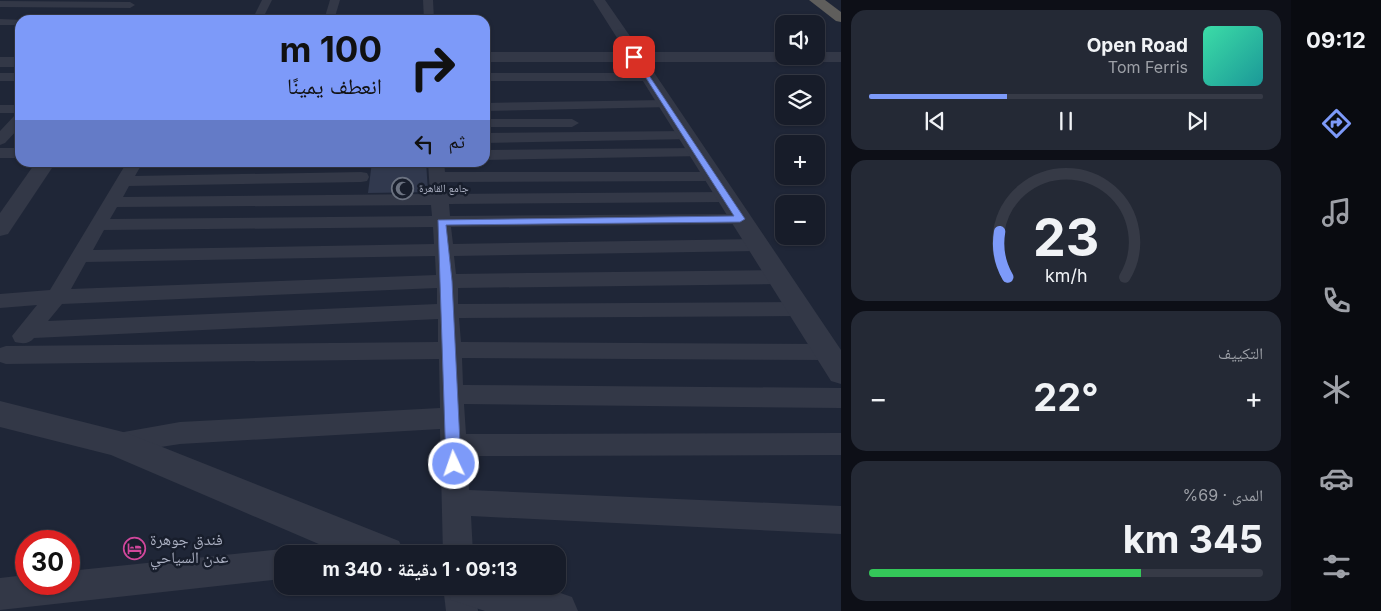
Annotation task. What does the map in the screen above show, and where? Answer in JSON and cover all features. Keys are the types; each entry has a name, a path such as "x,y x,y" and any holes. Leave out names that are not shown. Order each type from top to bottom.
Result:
{"highway":[{"path":"816,0 841,18"}],"street":[{"path":"260,15 268,0"},
{"path":"330,15 335,0"},
{"path":"428,0 429,15"},
{"path":"599,0 634,57 841,373"},
{"path":"0,4 132,2"},
{"path":"0,12 120,14 132,2"},
{"path":"0,22 15,22"},
{"path":"0,31 15,31"},
{"path":"0,52 15,52"},
{"path":"490,57 841,57"},
{"path":"0,62 15,62"},
{"path":"0,77 15,76"},
{"path":"490,77 656,90"},
{"path":"570,91 656,90"},
{"path":"490,106 656,90"},
{"path":"0,109 15,109"},
{"path":"0,140 11,123"},
{"path":"490,123 686,137"},
{"path":"490,138 686,137"},
{"path":"490,155 686,137"},
{"path":"0,153 15,153"},
{"path":"0,229 43,167"},
{"path":"3,358 56,297 82,256 132,167"},
{"path":"112,202 437,179 712,176"},
{"path":"124,181 361,177"},
{"path":"437,179 726,197"},
{"path":"437,179 447,281 450,406 457,545"},
{"path":"99,225 740,219"},
{"path":"82,256 445,248 757,245"},
{"path":"0,301 447,281 778,277"},
{"path":"29,330 448,311 799,309"},
{"path":"3,358 449,350 827,352"},
{"path":"116,443 180,434 450,406 841,398"},
{"path":"0,414 116,443 364,545"},
{"path":"452,445 841,444"},
{"path":"455,502 841,520"},
{"path":"0,594 274,565"},
{"path":"461,595 462,611"},
{"path":"498,595 558,611"}],"building":[{"path":"371,167 426,167 428,192 368,193"}],"place":[{"name":"جامع القاهرة","path":"403,188"},
{"name":"فندق جوهرة عدن السياحي","path":"134,548"}],"route":[{"path":"454,464 447,281 441,222 740,219 634,57"}]}
